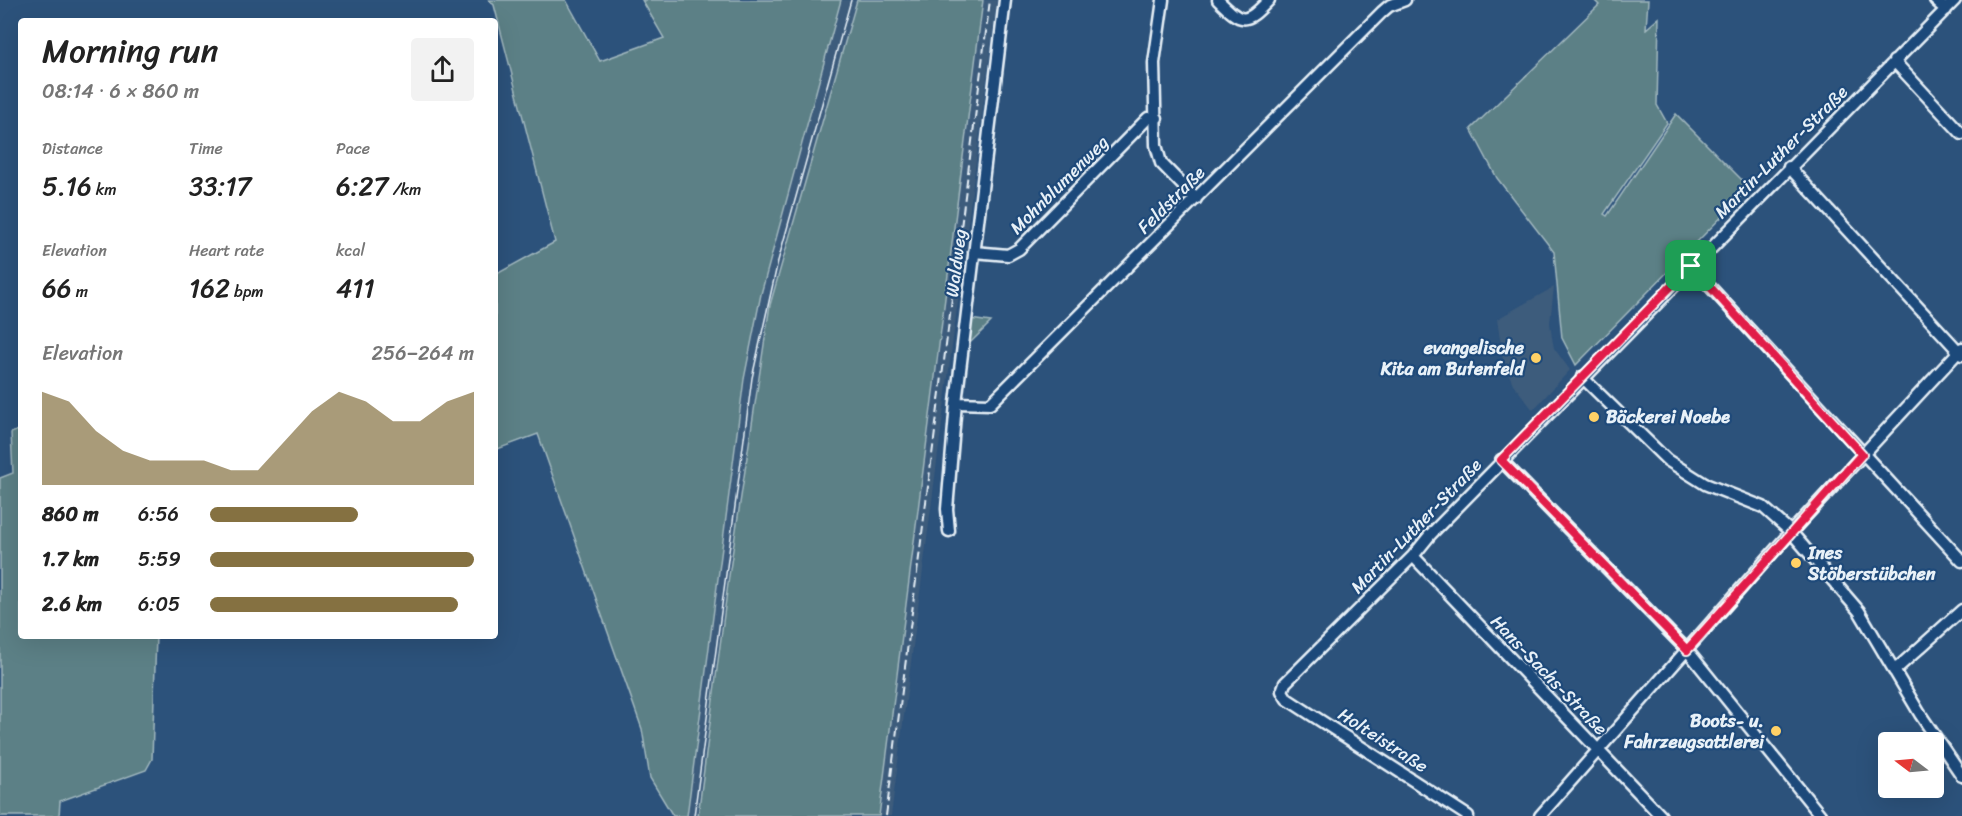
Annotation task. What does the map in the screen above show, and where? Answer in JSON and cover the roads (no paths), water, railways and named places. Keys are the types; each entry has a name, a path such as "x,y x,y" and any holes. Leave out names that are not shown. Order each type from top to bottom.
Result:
{"street":[{"name":"Waldweg","path":"949,531 947,509 956,403 1005,0"},
{"path":"1163,0 1154,63 1156,145 1161,163 1196,199"},
{"path":"1218,0 1236,18 1244,20 1253,16 1269,0"},
{"name":"Feldstraße","path":"956,403 990,404 1382,12 1389,6 1405,0"},
{"path":"1935,0 1946,10"},
{"name":"Martin-Luther-Straße","path":"1282,691 1294,670 1413,556 1501,460 1955,0"},
{"path":"1894,61 1962,134"},
{"name":"Mohnblumenweg","path":"974,252 1008,255 1019,249 1148,118 1157,118"},
{"path":"1540,816 1791,532 1862,454 1961,352 1789,167"},
{"path":"1691,266 1962,561"},
{"path":"1582,378 1666,460 1705,484 1763,507 1791,532 1852,602 1962,776"},
{"path":"1501,460 1687,650 1821,816"},
{"name":"Hans-Sachs-Straße","path":"1413,556 1661,816"},
{"path":"1894,671 1962,610"},
{"name":"Holteistraße","path":"1282,691 1287,699 1468,816"}],"tram line":[{"path":"694,816 752,378 778,261 851,0"}],"railway":[{"path":"886,816 990,0"}],"place":[{"name":"evangelische Kita am Butenfeld","path":"1536,358"},
{"name":"Bäckerei Noebe","path":"1594,417"},
{"name":"Ines Stöberstübchen","path":"1796,563"},
{"name":"Boots- u. Fahrzeugsattlerei","path":"1776,731"}]}
